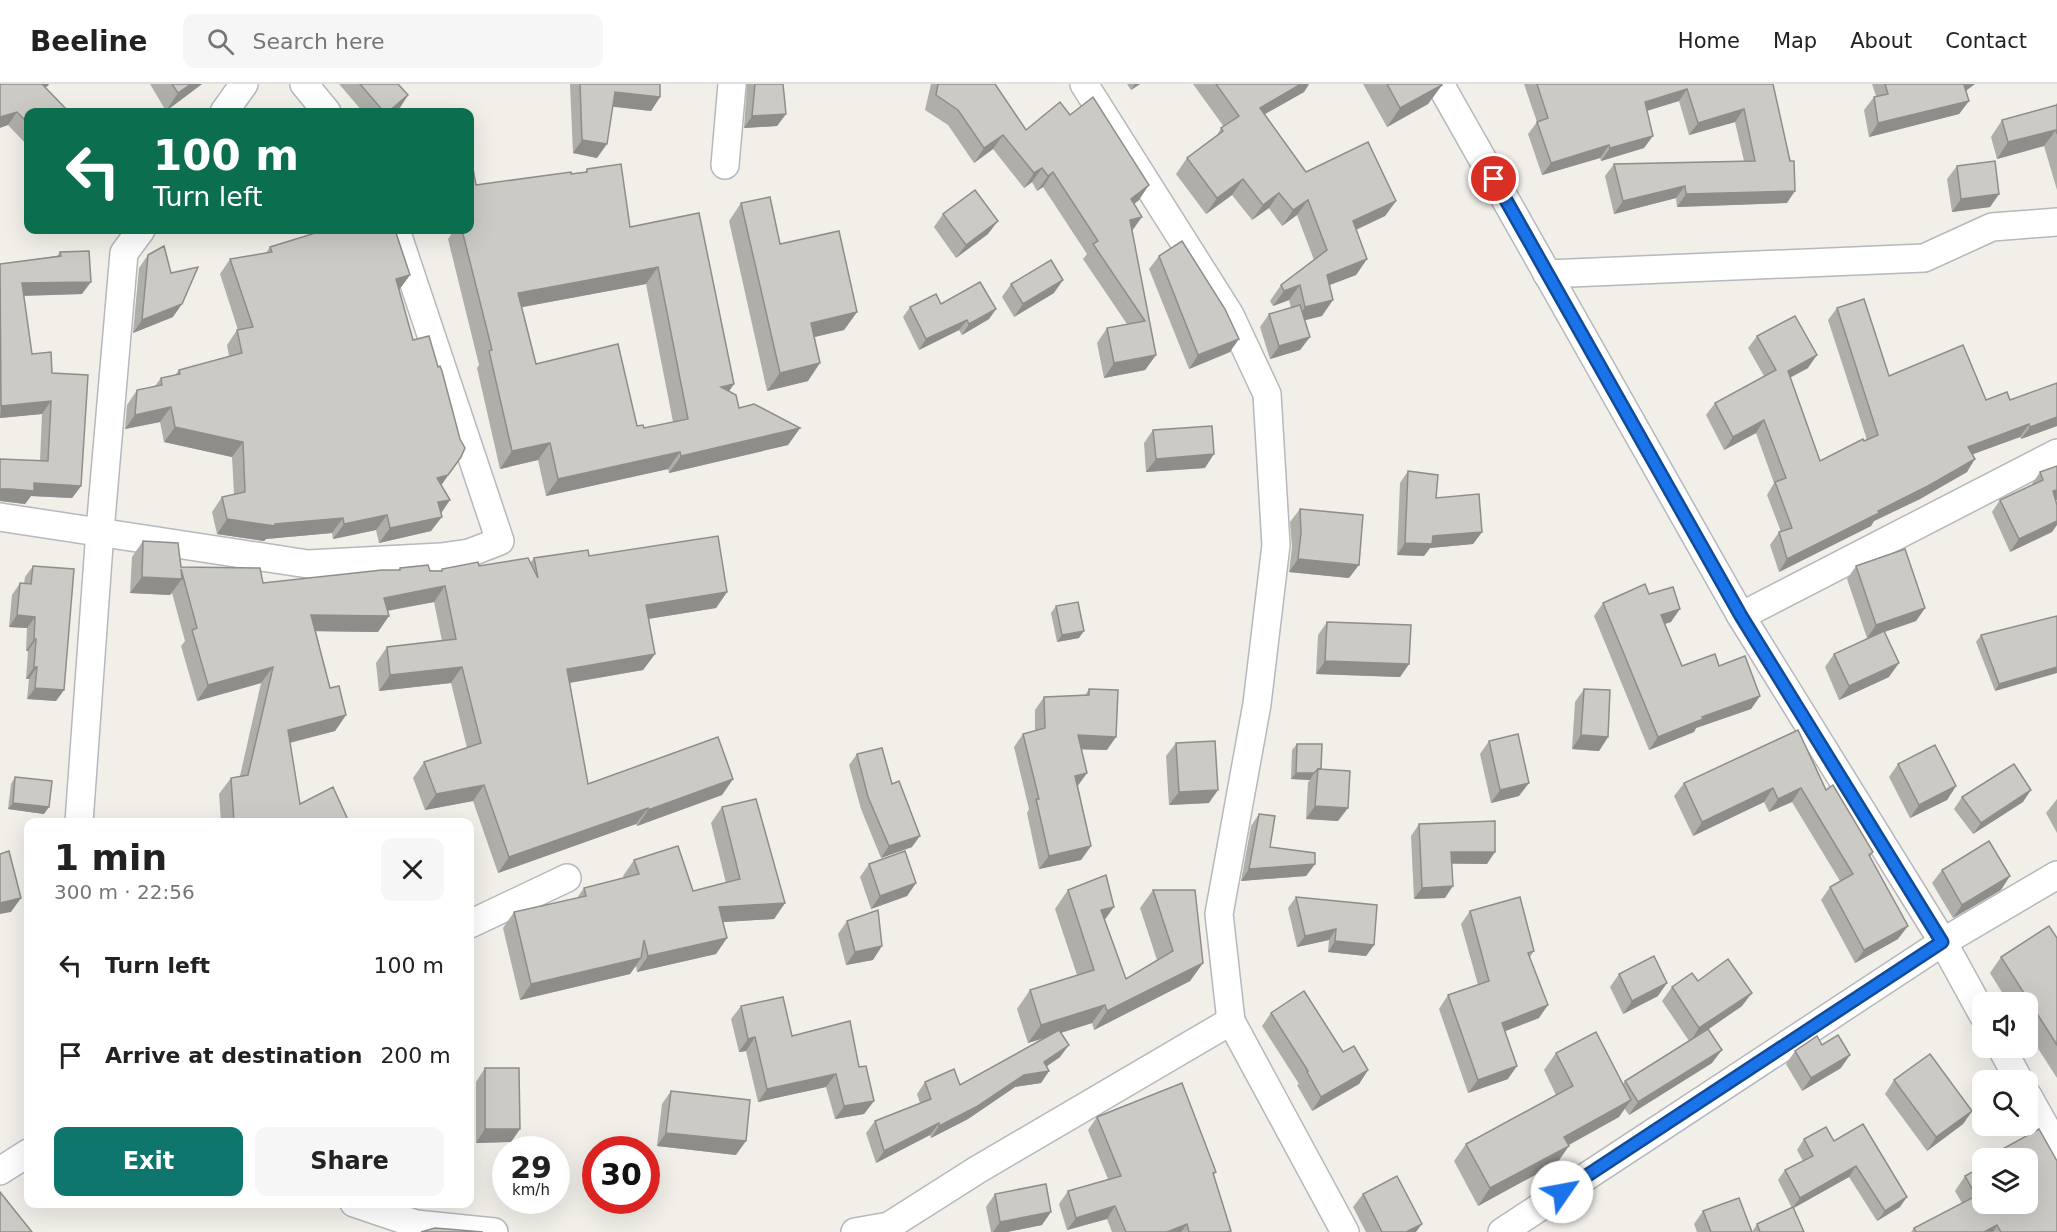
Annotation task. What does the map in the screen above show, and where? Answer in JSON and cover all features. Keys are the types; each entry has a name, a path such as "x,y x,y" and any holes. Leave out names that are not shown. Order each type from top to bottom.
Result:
{"street":[{"path":"227,108 244,84"},
{"path":"304,84 324,108"},
{"path":"725,165 732,84"},
{"path":"1083,84 1230,315 1267,394 1276,545 1257,704 1219,914 1231,1021 1345,1232"},
{"path":"1440,84 1741,616 1942,942 1972,995"},
{"path":"1547,274 1924,258 1992,227 2057,222"},
{"path":"79,818 100,531 124,253 138,234"},
{"path":"0,517 308,564 441,557 468,553 500,541 397,234"},
{"path":"1741,616 2057,453"},
{"path":"1502,1232 1942,942 2057,875"},
{"path":"474,922 567,878"},
{"path":"855,1232 889,1226 977,1170 1231,1021"},
{"path":"2038,1114 2057,1148"},
{"path":"0,1171 24,1156"},
{"path":"369,1208 416,1224 494,1232"}],"building":[{"path":"0,84 42,84 65,108 24,108 24,119 17,112 0,117"},
{"path":"172,84 191,84 178,93"},
{"path":"360,84 398,84 408,95 393,108 381,108"},
{"path":"580,84 660,84 660,97 615,92 607,144 582,140"},
{"path":"755,84 783,84 786,114 752,116"},
{"path":"938,84 995,84 1026,130 1060,102 1070,115 1093,97 1149,185 1131,199 1142,217 1130,220 1156,355 1114,363 1107,328 1145,321 1093,244 1098,241 1053,172 1048,176 1042,168 1034,173 1003,135 984,148 958,110 936,95"},
{"path":"1216,84 1301,84 1260,108 1306,172 1368,142 1396,201 1353,221 1367,259 1327,275 1333,300 1305,307 1300,285 1284,291 1281,285 1327,250 1308,200 1293,210 1279,193 1263,205 1243,179 1217,198 1187,158 1223,131 1221,128 1239,116"},
{"path":"1387,84 1441,84 1442,85 1400,108"},
{"path":"1537,84 1773,84 1790,161 1794,161 1795,191 1686,194 1685,186 1623,201 1614,164 1755,161 1744,109 1698,123 1687,89 1645,102 1653,136 1610,148 1609,145 1551,163 1537,122 1548,118"},
{"path":"1885,84 1966,84 1964,85 1969,101 1878,123 1874,97 1888,94"},
{"path":"2057,105 2057,134 2056,130 2008,142 2002,120"},
{"path":"1995,161 1999,194 1961,199 1957,166"},
{"path":"621,164 630,227 699,213 734,384 721,387 736,395 739,408 754,404 800,428 681,456 680,452 558,479 550,443 512,451 489,351 492,350 463,234 474,234 474,174 476,185 571,172 571,174 587,172 587,169","holes":["658,267 688,419 644,428 643,425 637,426 618,344 536,364 518,293"]},
{"path":"975,190 998,221 966,245 943,214"},
{"path":"770,197 780,244 839,231 857,312 811,323 820,363 780,373 741,203"},
{"path":"312,234 396,234 410,275 396,279 413,340 429,336 438,367 440,366 442,371 460,439 465,448 448,475 437,478 450,500 438,502 442,517 390,528 387,515 344,524 343,518 275,524 275,526 227,519 222,497 245,492 243,442 175,427 171,407 135,415 137,390 162,385 161,378 180,374 179,370 242,353 237,330 253,327 230,259 272,252 270,247"},
{"path":"1182,241 1225,309 1239,339 1198,355 1159,256"},
{"path":"164,246 171,273 198,267 182,304 142,320 148,255"},
{"path":"89,251 91,282 22,283 32,354 51,352 52,373 88,375 81,486 34,483 34,491 0,489 0,459 48,461 51,401 1,406 0,264 61,256 60,252"},
{"path":"1051,260 1063,280 1023,304 1011,284"},
{"path":"980,282 996,309 969,324 967,320 926,339 910,307 936,294 941,304"},
{"path":"1864,299 1889,376 1963,345 1986,400 2007,392 2010,400 2057,383 2057,417 2030,427 2029,424 1968,447 1975,459 1878,511 1879,513 1787,559 1779,532 1792,528 1775,482 1786,478 1764,420 1733,437 1715,403 1776,370 1757,336 1795,316 1817,355 1788,371 1820,461 1863,439 1864,441 1878,435 1837,308"},
{"path":"1300,305 1310,337 1279,346 1269,314"},
{"path":"1212,426 1214,454 1156,459 1153,430"},
{"path":"2057,466 2057,490 2053,491 2057,505 2057,521 2019,539 2000,500 2043,480 2040,472"},
{"path":"1408,471 1438,475 1436,498 1479,494 1482,532 1433,536 1432,544 1405,543"},
{"path":"1300,509 1363,515 1359,565 1298,559 1301,533"},
{"path":"718,536 727,592 646,605 655,654 567,669 588,784 718,737 733,779 509,857 484,785 436,794 424,762 481,743 462,667 390,675 387,647 456,639 445,586 384,598 389,616 311,615 330,688 339,686 346,715 288,730 300,804 333,787 347,818 234,818 231,778 248,775 273,667 208,685 192,630 197,628 181,569 182,579 142,577 143,541 178,543 181,567 260,568 263,583 400,570 400,568 428,565 430,571 442,571 442,569 478,562 479,566 528,558 538,578 534,558 588,550 589,556"},
{"path":"1905,549 1925,608 1876,625 1856,566"},
{"path":"33,566 74,569 64,690 35,688 37,667 34,667 35,617 17,615 20,583 31,584"},
{"path":"1645,584 1649,594 1673,587 1680,609 1661,615 1682,666 1715,654 1719,666 1745,656 1760,696 1702,717 1703,719 1658,737 1603,603"},
{"path":"1078,602 1084,631 1062,635 1056,606"},
{"path":"2057,616 2057,667 1999,684 1981,635"},
{"path":"1327,622 1411,625 1409,664 1325,661"},
{"path":"1884,631 1899,663 1849,686 1834,654"},
{"path":"1089,689 1118,690 1116,737 1078,735 1087,773 1075,776 1091,846 1049,856 1036,799 1039,799 1023,734 1045,728 1044,697 1089,695"},
{"path":"1584,689 1610,690 1608,737 1581,735"},
{"path":"1798,730 1826,790 1833,785 1873,852 1869,855 1908,926 1864,950 1830,887 1853,874 1801,788 1778,799 1773,788 1702,822 1684,783"},
{"path":"1518,734 1529,783 1500,790 1489,741"},
{"path":"1215,741 1218,790 1179,792 1176,743"},
{"path":"1297,744 1322,744 1321,769 1314,773 1296,773"},
{"path":"1935,745 1956,786 1919,805 1898,764"},
{"path":"882,748 892,784 899,781 920,836 889,846 868,797 857,754"},
{"path":"2014,764 2031,790 1981,823 1962,797"},
{"path":"1318,769 1350,771 1348,808 1315,806"},
{"path":"15,777 52,781 49,807 13,803"},
{"path":"756,799 785,903 719,907 727,938 648,956 644,940 641,958 531,984 514,912 586,896 584,888 639,874 634,860 678,846 693,891 740,879 722,807"},
{"path":"1259,814 1275,816 1270,847 1315,853 1315,864 1249,869"},
{"path":"1495,821 1495,852 1451,852 1453,886 1422,888 1419,824"},
{"path":"1989,841 2010,876 1962,905 1942,870"},
{"path":"9,851 21,898 0,903 0,854"},
{"path":"905,851 916,883 880,896 869,864"},
{"path":"1106,875 1114,907 1101,910 1126,979 1173,951 1153,890 1195,890 1203,963 1107,1011 1105,1005 1041,1025 1030,990 1094,970 1068,890"},
{"path":"1296,897 1377,905 1374,945 1335,941 1336,929 1305,936"},
{"path":"1520,897 1534,951 1528,953 1548,1005 1502,1023 1517,1066 1478,1080 1448,995 1489,981 1470,911"},
{"path":"878,910 882,946 855,952 847,921"},
{"path":"2049,926 2057,938 2057,1045 2038,1015 2038,992 2023,992 2001,957"},
{"path":"1654,956 1667,983 1632,1001 1619,974"},
{"path":"1728,959 1752,993 1699,1028 1672,987 1692,973 1698,981"},
{"path":"1304,991 1343,1052 1354,1046 1368,1070 1321,1097 1308,1071 1271,1013"},
{"path":"783,997 792,1036 850,1021 859,1067 866,1066 874,1101 844,1106 836,1074 767,1089 755,1037 748,1039 741,1006"},
{"path":"1708,1029 1722,1050 1638,1102 1625,1081"},
{"path":"1059,1030 1069,1045 1044,1062 1049,1071 1024,1075 976,1107 884,1151 875,1121 931,1099 925,1082 954,1069 960,1085"},
{"path":"1596,1032 1631,1100 1564,1137 1569,1146 1490,1188 1466,1144 1573,1086 1556,1053"},
{"path":"1838,1035 1850,1055 1811,1078 1795,1051 1817,1036 1822,1045"},
{"path":"1930,1054 1972,1111 1936,1137 1894,1080"},
{"path":"485,1068 519,1068 520,1129 485,1129"},
{"path":"1182,1083 1216,1172 1213,1173 1231,1231 1189,1232 1187,1224 1167,1232 1126,1232 1115,1206 1076,1218 1068,1191 1121,1176 1097,1117"},
{"path":"671,1091 750,1100 746,1141 666,1133"},
{"path":"1863,1124 1907,1197 1885,1211 1856,1166 1800,1198 1785,1170 1813,1156 1804,1139 1826,1127 1834,1141"},
{"path":"2038,1130 2057,1161 2057,1232 2001,1232 1997,1225 1984,1232 1916,1232 1914,1228 1972,1198 1972,1214 2038,1214 2038,1148 2004,1148 2026,1136 2038,1136"},
{"path":"1972,1172 1972,1189 1965,1176"},
{"path":"1397,1176 1422,1224 1406,1232 1382,1232 1363,1194"},
{"path":"1046,1184 1051,1212 1000,1222 995,1194"},
{"path":"0,1192 32,1232 0,1232"},
{"path":"1739,1198 1752,1232 1711,1232 1703,1211"},
{"path":"1793,1207 1804,1232 1760,1232 1757,1224"},
{"path":"435,1228 483,1232 421,1232"}],"route":[{"path":"1494,179 1741,616 1942,942 1562,1192"}]}
